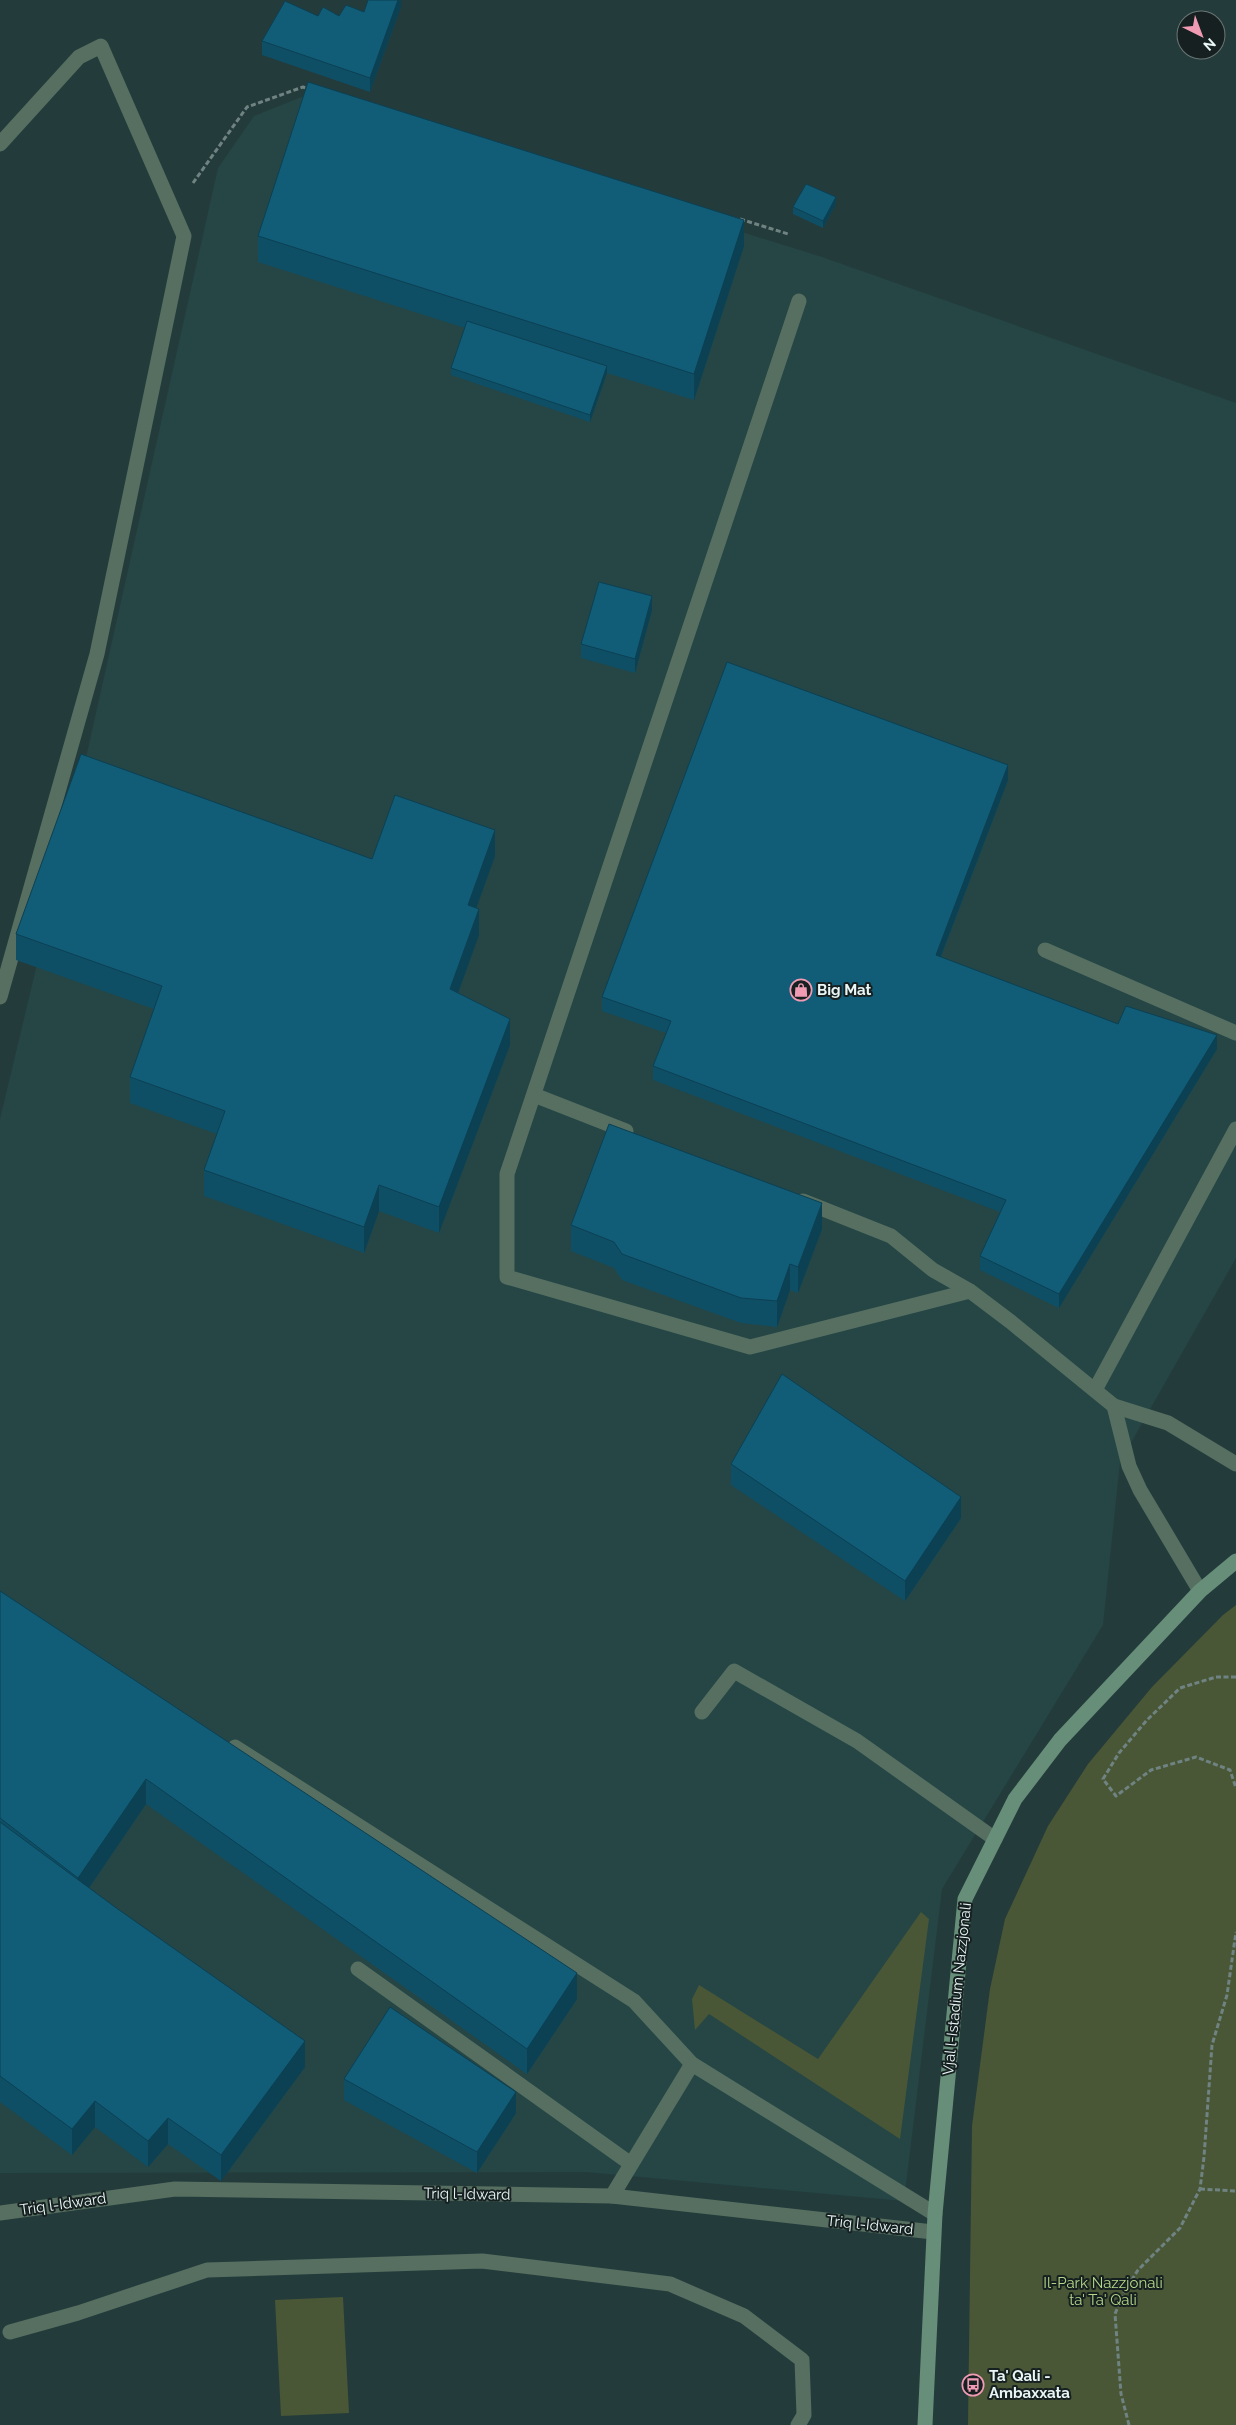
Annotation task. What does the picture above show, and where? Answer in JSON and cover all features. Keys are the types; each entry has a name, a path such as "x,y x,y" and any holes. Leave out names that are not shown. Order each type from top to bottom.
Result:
{"main road":[{"name":"Vjal l-Istadium Nazzjonali","path":"925,2425 934,2214 965,1899 1015,1799 1060,1740 1200,1592 1236,1561"}],"street":[{"path":"0,144 79,57 101,46 172,213 184,236 97,654 0,997"},
{"path":"799,301 507,1174 507,1277 750,1347 970,1291"},
{"path":"1046,950 1236,1033"},
{"path":"534,1095 644,1138"},
{"path":"1095,1390 1236,1129"},
{"path":"790,1196 891,1236 933,1270 970,1291 1114,1406 1168,1423 1236,1464"},
{"path":"1114,1406 1129,1466 1140,1490 1200,1592"},
{"path":"702,1712 734,1671 857,1741 995,1839"},
{"path":"225,1740 634,2001 692,2064 934,2214"},
{"path":"358,1969 631,2164"},
{"path":"612,2196 692,2064"},
{"name":"Triq l-Idward","path":"0,2213 175,2189 612,2196 933,2232"},
{"path":"5,2333 78,2313 207,2270 482,2261 670,2284 744,2316 802,2360 804,2415 798,2425"}],"path":[{"path":"172,213 247,107 303,87 312,90"},
{"path":"730,216 788,234"},
{"path":"1236,1677 1216,1678 1180,1688 1147,1720 1119,1754 1103,1779 1116,1796 1151,1770 1196,1756 1230,1770 1236,1788"},
{"path":"1129,2425 1121,2394 1115,2314 1124,2292 1138,2270 1180,2228 1200,2189 1212,2045 1227,1995 1236,1932"},
{"path":"1200,2189 1236,2191"}],"shaded area":[{"path":"304,96 822,257 1236,403 1236,1258 1120,1462 1103,1625 942,1889 904,2201 586,2172 0,2173 0,1119 81,780 218,168 254,116"}],"green space":[{"name":"Il-Park Nazzjonali ta' Ta' Qali","path":"1236,1605 1236,2425 968,2425 972,2126 990,1989 1005,1919 1048,1826 1088,1764 1152,1687 1223,1615"},
{"path":"921,1912 929,1919 900,2139 709,2014 695,2030 692,1999 699,1985 818,2059"},
{"path":"343,2297 349,2413 281,2416 275,2300"}],"building":[{"path":"368,0 398,0 370,78 262,41 285,1 318,16 323,7 339,16 346,5 364,12"},
{"path":"308,82 744,220 694,374 258,236"},
{"path":"806,184 836,197 823,221 793,207"},
{"path":"467,321 607,366 590,415 451,368"},
{"path":"599,582 652,596 635,659 581,644"},
{"name":"Big Mat","path":"727,662 1008,765 936,955 1118,1024 1126,1006 1217,1035 1059,1294 980,1256 1006,1200 653,1066 671,1021 602,997"},
{"path":"81,754 372,859 395,795 495,830 468,905 479,909 450,989 510,1019 439,1207 379,1185 364,1227 204,1170 225,1111 130,1077 162,986 16,934"},
{"path":"609,1124 822,1203 798,1267 790,1264 777,1301 741,1298 622,1254 614,1242 571,1225"},
{"path":"782,1374 961,1497 905,1581 731,1464"},
{"path":"0,1591 577,1973 527,2049 146,1779 78,1878 0,1818"},
{"path":"0,1822 115,1907 305,2041 221,2155 168,2118 148,2141 95,2101 72,2129 0,2076"},
{"path":"390,2007 516,2092 477,2152 344,2079"}],"place":[{"name":"Big Mat","path":"801,990"},
{"name":"Ta' Qali - Ambaxxata","path":"973,2385"}]}
